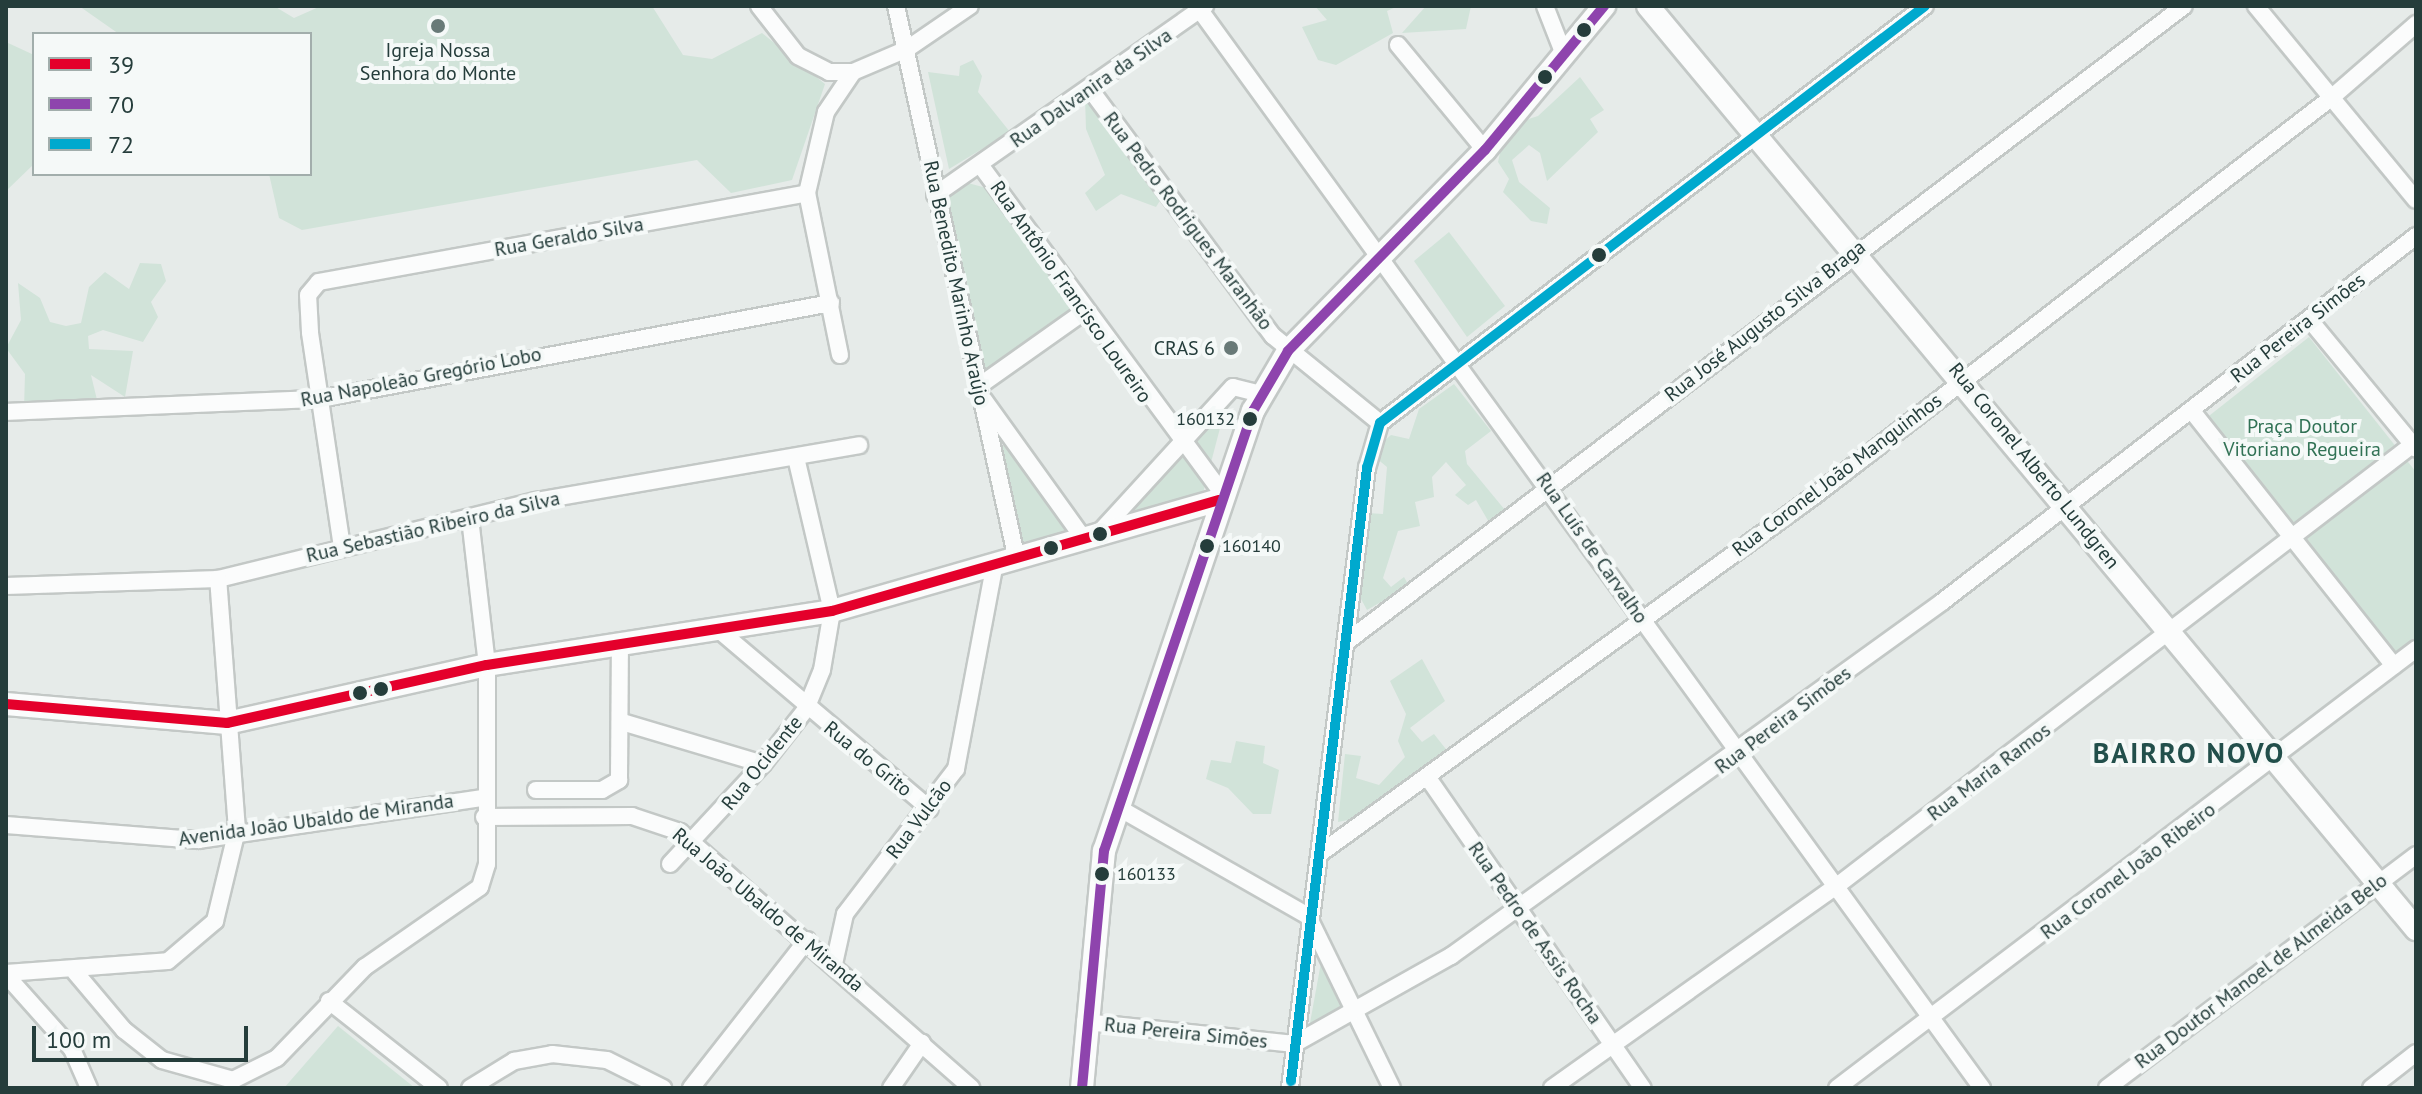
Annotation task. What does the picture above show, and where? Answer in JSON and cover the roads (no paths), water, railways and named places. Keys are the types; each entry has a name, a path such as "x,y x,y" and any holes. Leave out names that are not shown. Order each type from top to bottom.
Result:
{"street":[{"path":"759,6 798,56 829,72 853,72 907,49 970,6"},
{"name":"Rua Benedito Marinho Araújo","path":"896,6 1017,560"},
{"path":"1545,6 1565,57"},
{"path":"1082,1088 1098,881 1117,807 1220,497 1262,394 1288,351 1382,261 1485,150 1588,31 1604,6"},
{"path":"1588,31 1619,6"},
{"name":"Rua Coronel Alberto Lundgren","path":"1648,6 1754,136 1963,379 2169,635 2416,929"},
{"path":"1290,1088 1308,916 1322,852 1349,640 1367,468 1380,423 1925,6"},
{"name":"Rua José Augusto Silva Braga","path":"1349,640 1551,489 1855,251 2184,6"},
{"path":"2256,6 2416,200"},
{"name":"Rua Dalvanira da Silva","path":"935,195 1090,89 1201,7"},
{"name":"Rua Luís de Carvalho","path":"1201,7 1982,1088"},
{"name":"Rua Coronel João Manguinhos","path":"1322,852 1643,620 1963,379 2331,98 2416,24"},
{"path":"1398,45 1485,150"},
{"path":"840,355 807,193 819,130 853,72"},
{"name":"Rua Pedro Rodrigues Maranhão","path":"1090,89 1288,351 1380,423"},
{"name":"Rua Antônio Francisco Loureiro","path":"981,166 1220,497"},
{"name":"Rua Geraldo Silva","path":"319,399 308,295 331,280 807,193"},
{"name":"Rua Pereira Simões","path":"1085,1022 1294,1044 1519,914 2069,507 2416,236"},
{"name":"Rua Napoleão Gregório Lobo","path":"6,412 319,399 831,303"},
{"path":"1085,311 980,391 1091,537"},
{"path":"2309,319 2415,445"},
{"path":"1091,537 1233,387 1262,394"},
{"path":"319,399 342,547"},
{"path":"2192,411 2394,666"},
{"name":"Rua Sebastião Ribeiro da Silva","path":"6,586 218,579 470,518 859,445"},
{"name":"Rua Maria Ramos","path":"1552,1088 1838,885 2415,445"},
{"name":"Rua Ocidente","path":"670,864 695,843 806,709 832,611 796,458"},
{"path":"6,704 227,723 487,665 620,648 832,611 994,567 1220,497"},
{"path":"75,972 141,1045 218,1079 247,1075 277,1058 329,1001 471,895 486,874 483,798 487,665 470,518"},
{"name":"Rua Vulcão","path":"834,964 845,914 930,809 961,753 994,567"},
{"path":"6,974 136,967 185,953 225,900 237,830 218,579"},
{"name":"Rua do Grito","path":"720,631 806,709 930,809"},
{"path":"536,790 613,786 622,722 620,648"},
{"name":"Rua Coronel João Ribeiro","path":"1837,1088 1932,1019 2416,649"},
{"path":"622,722 763,764"},
{"name":"Rua Pedro de Assis Rocha","path":"1428,778 1519,914 1643,1088"},
{"name":"Avenida João Ubaldo de Miranda","path":"6,825 145,839 483,798"},
{"path":"1117,807 1308,916 1392,1088"},
{"name":"Rua João Ubaldo de Miranda","path":"484,817 632,816 695,843 971,1088"},
{"name":"Rua Doutor Manoel de Almeida Belo","path":"2107,1088 2416,855"},
{"path":"691,1088 807,940"},
{"path":"6,974 72,1049 89,1088"},
{"path":"329,1001 439,1088"},
{"path":"891,1088 922,1043"},
{"path":"2371,1088 2416,1053"},
{"path":"470,1088 514,1061 552,1054 630,1066 663,1088"}],"place":[{"name":"Igreja Nossa Senhora do Monte","path":"438,26"},
{"name":"CRAS 6","path":"1231,348"},
{"name":"160132","path":"1250,419"},
{"name":"160140","path":"1207,546"},
{"name":"160133","path":"1102,874"}],"district":[{"name":"BAIRRO NOVO","path":"2189,753"}],"park label":[{"name":"Praça Doutor Vitoriano Regueira","path":"2302,438"}]}
